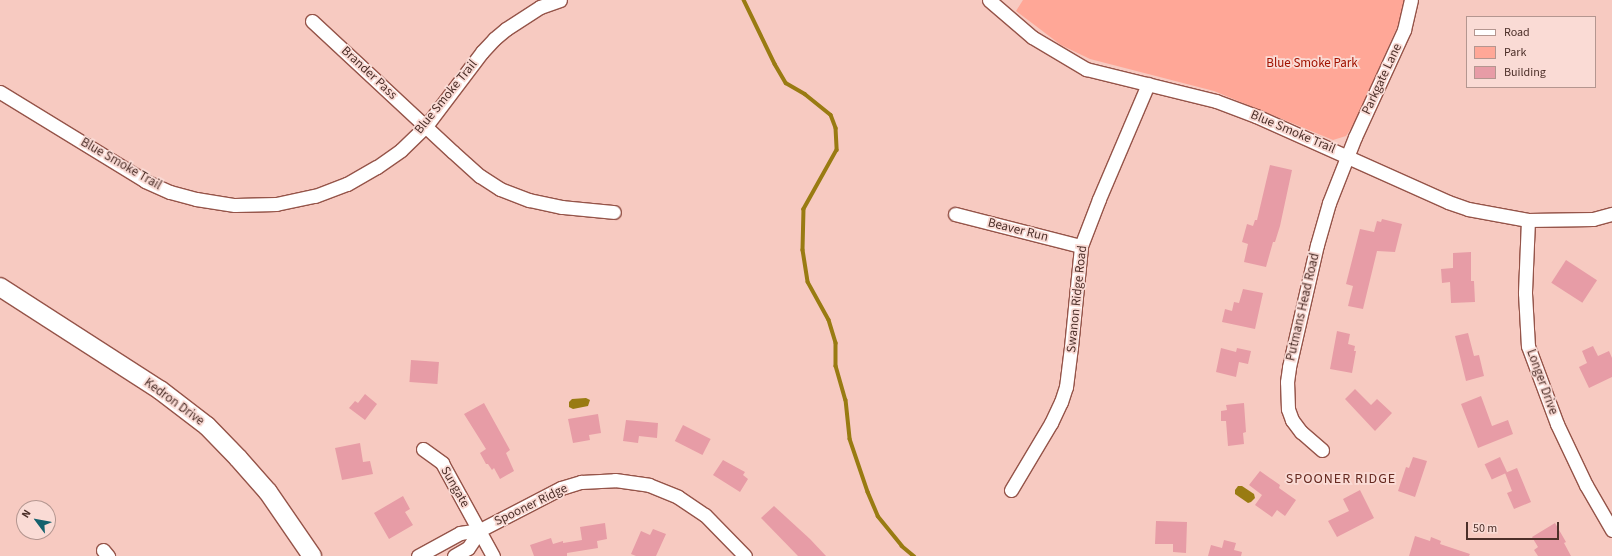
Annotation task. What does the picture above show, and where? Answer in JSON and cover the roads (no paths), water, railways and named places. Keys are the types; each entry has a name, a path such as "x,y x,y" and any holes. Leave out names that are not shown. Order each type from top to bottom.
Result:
{"street":[{"name":"Blue Smoke Trail","path":"0,92 145,181 170,192 196,200 235,205 276,204 315,196 347,184 377,167 401,150 426,126 482,52 494,39 506,29 540,7 560,0"},
{"name":"Blue Smoke Trail","path":"989,0 1032,37 1086,70 1216,101 1348,156 1448,202 1474,210 1528,220 1593,219 1612,214"},
{"name":"Parkgate Lane","path":"1348,156 1404,30 1411,0"},
{"name":"Brander Pass","path":"312,21 480,176 500,189 529,200 562,207 614,212"},
{"name":"Swanon Ridge Road","path":"1011,490 1051,423 1066,387 1081,246 1099,198 1148,84"},
{"name":"Putmans Head Road","path":"1322,450 1301,432 1292,420 1288,409 1287,382 1317,245 1334,188 1348,156"},
{"name":"Beaver Run","path":"955,214 1081,246"},
{"name":"Longer Drive","path":"1528,220 1525,293 1528,346 1557,424 1586,485 1612,530"},
{"name":"Kedron Drive","path":"0,287 160,390 207,426 268,492 312,556"},
{"name":"Sungate","path":"422,450 442,464 480,530"},
{"name":"Spooner Ridge","path":"418,556 460,533 480,530 561,488 592,481 630,482 649,485 678,497 705,515 745,556"},
{"name":"Spooner Ridge","path":"454,556 468,548 480,530"},
{"path":"480,530 493,556"}],"waterway":[{"path":"744,0 775,64 786,83 805,94 831,115 836,128 837,150 804,209 803,250 808,282 829,320 836,343 836,366 846,400 850,439 868,492 878,516 902,546 914,556"}],"district":[{"name":"SPOONER RIDGE","path":"1341,479"}],"park label":[{"name":"Blue Smoke Park","path":"1312,63"}]}
